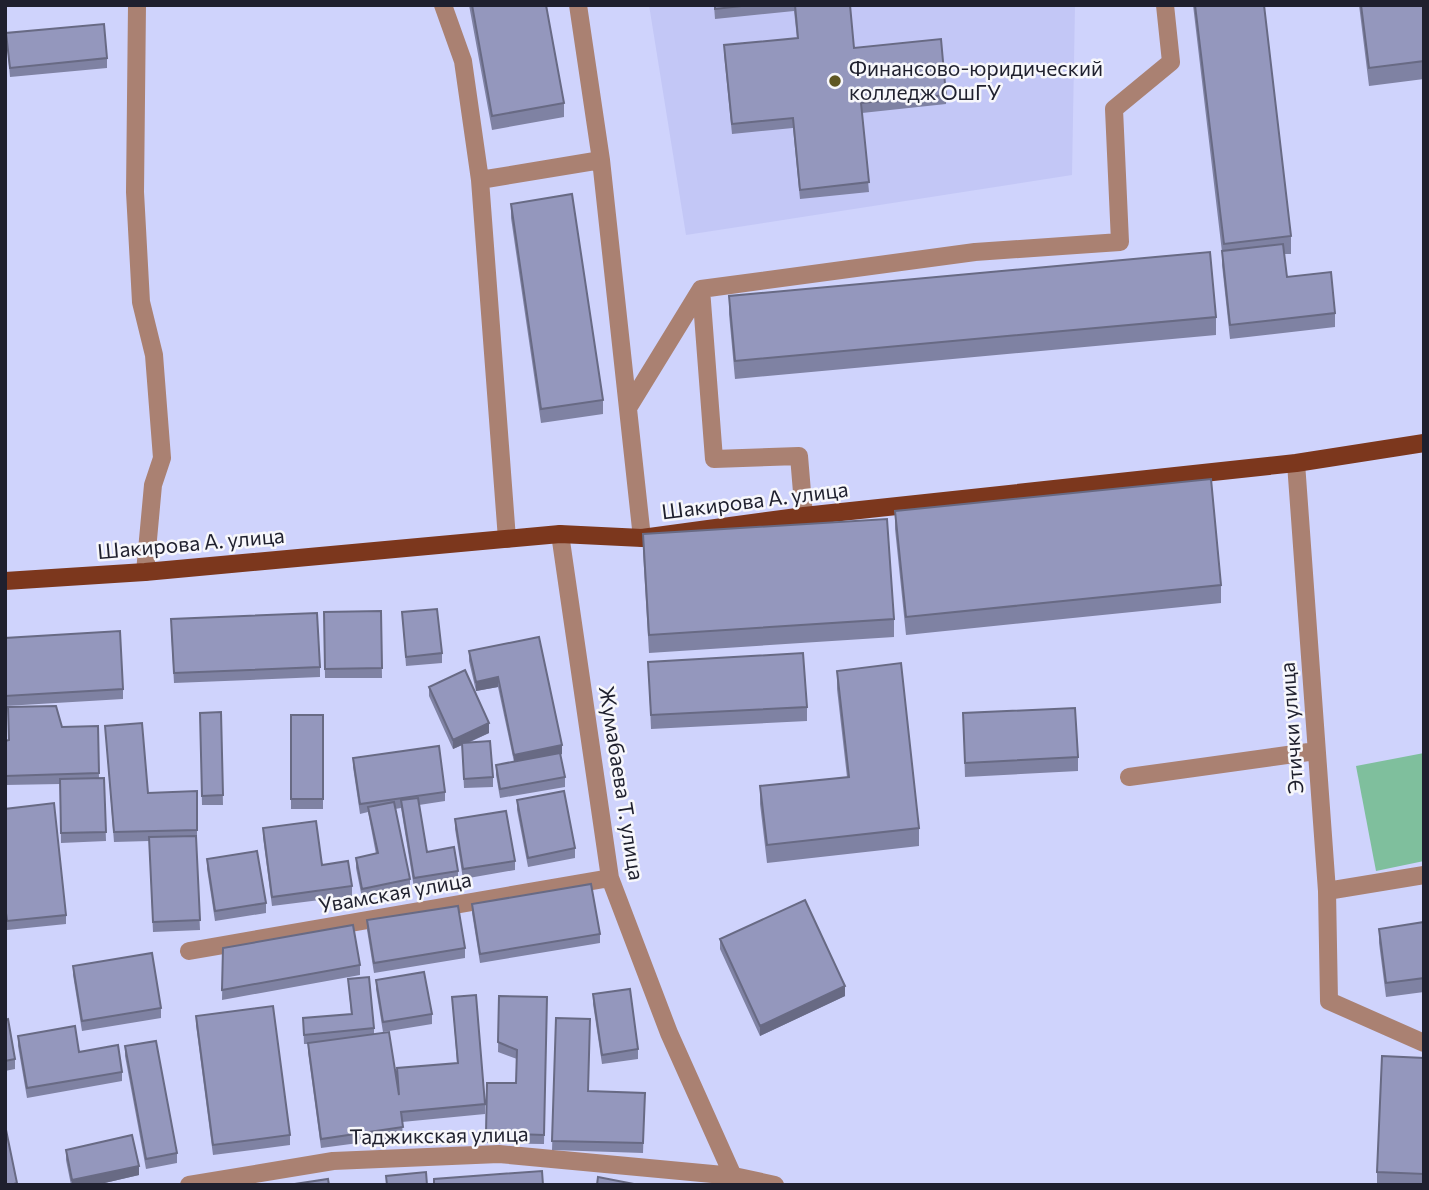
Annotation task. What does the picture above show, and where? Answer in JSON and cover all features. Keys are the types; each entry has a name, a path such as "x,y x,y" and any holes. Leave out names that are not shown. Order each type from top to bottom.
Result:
{"main road":[{"name":"Шакирова А. улица","path":"5,581 145,572 560,534 642,538 804,516 1296,463 1424,443"}],"street":[{"path":"137,5 135,192 141,303 154,355 162,458 153,485 145,572"},
{"path":"443,5 463,61 480,180 507,539"},
{"path":"578,5 601,160 642,538"},
{"path":"701,289 975,252 1120,242 1114,109 1171,62 1165,5"},
{"path":"480,180 601,160"},
{"path":"628,408 701,289"},
{"path":"701,289 713,459 799,456 804,516"},
{"name":"Этички улица","path":"1296,463 1327,891 1329,1001 1424,1043"},
{"name":"Жумабаева Т. улица","path":"560,534 610,878 669,1033 736,1180"},
{"path":"1129,777 1316,751"},
{"path":"1327,891 1424,875"},
{"name":"Увамская улица","path":"189,951 610,878"},
{"name":"Таджикская улица","path":"188,1185 333,1161 499,1154 775,1185"}],"shaded area":[{"path":"649,5 1075,5 1072,175 686,235"}],"green space":[{"path":"1424,753 1424,861 1376,871 1356,766"}],"building":[{"path":"472,5 546,5 564,103 492,116"},
{"path":"715,5 751,5 715,9"},
{"name":"Финансово-юридический колледж ОшГУ","path":"795,5 850,5 854,48 941,39 946,95 861,103 869,182 800,190 793,118 732,124 724,45 798,38"},
{"path":"1195,5 1264,5 1291,236 1224,244"},
{"path":"1361,5 1424,5 1424,61 1369,68"},
{"path":"104,24 107,58 10,68 6,33"},
{"path":"572,194 603,400 541,409 511,204"},
{"path":"1283,244 1287,277 1331,272 1335,313 1230,325 1222,251"},
{"path":"1210,252 1216,317 735,361 729,296"},
{"path":"1211,479 1221,585 906,617 895,511"},
{"path":"887,519 894,619 649,635 643,534"},
{"path":"437,609 442,653 406,657 402,612"},
{"path":"381,611 382,668 325,669 324,612"},
{"path":"317,613 320,667 174,673 171,619"},
{"path":"120,631 123,689 5,696 5,638"},
{"path":"539,637 562,745 514,755 498,677 476,682 469,651"},
{"path":"803,653 807,707 651,715 648,662"},
{"path":"901,663 919,828 767,845 760,786 849,777 837,671"},
{"path":"465,670 489,723 453,740 429,687"},
{"path":"56,706 62,727 98,726 99,773 5,776 5,741 9,740 8,707"},
{"path":"1075,708 1078,757 965,763 963,713"},
{"path":"221,712 223,795 202,796 200,713"},
{"path":"291,715 323,715 323,799 291,799"},
{"path":"142,723 148,793 197,791 197,830 114,832 105,726"},
{"path":"490,741 493,777 464,779 462,743"},
{"path":"439,746 445,792 360,804 353,758"},
{"path":"560,753 565,777 500,789 496,765"},
{"path":"104,778 106,832 61,833 60,779"},
{"path":"564,791 575,848 528,858 517,800"},
{"path":"418,798 427,852 454,847 458,871 414,878 401,800"},
{"path":"394,802 410,879 362,889 356,858 378,853 368,807"},
{"path":"54,803 66,915 7,921 5,809"},
{"path":"506,811 515,861 463,869 455,819"},
{"path":"316,821 322,865 348,861 352,886 272,897 263,828"},
{"path":"196,836 200,920 153,922 149,837"},
{"path":"257,851 266,903 215,911 207,859"},
{"path":"591,884 600,934 480,954 472,904"},
{"path":"805,900 845,986 760,1026 720,939"},
{"path":"458,906 465,948 374,963 367,920"},
{"path":"1424,922 1424,978 1386,983 1379,929"},
{"path":"353,925 360,965 222,990 223,948"},
{"path":"152,953 161,1008 82,1021 73,966"},
{"path":"424,972 432,1014 383,1022 376,980"},
{"path":"369,977 374,1028 304,1035 303,1018 352,1014 348,979"},
{"path":"630,989 638,1049 602,1055 593,994"},
{"path":"476,995 485,1104 401,1112 403,1127 321,1139 308,1043 389,1032 399,1095 397,1068 458,1063 452,997"},
{"path":"499,996 547,997 544,1135 486,1133 487,1083 516,1083 517,1050 498,1042"},
{"path":"273,1006 290,1135 213,1145 196,1016"},
{"path":"556,1018 590,1019 588,1091 645,1093 643,1143 552,1141"},
{"path":"8,1019 15,1059 5,1061 5,1020"},
{"path":"75,1026 79,1052 118,1045 122,1072 27,1088 18,1036"},
{"path":"156,1041 177,1153 146,1159 125,1046"},
{"path":"1382,1056 1424,1058 1424,1174 1377,1172"},
{"path":"5,1125 17,1183 11,1185 5,1185"},
{"path":"132,1135 139,1166 72,1180 66,1150"},
{"path":"542,1171 543,1185 434,1185 434,1179"},
{"path":"426,1172 427,1185 387,1185 386,1176"},
{"path":"598,1177 639,1185 597,1185"},
{"path":"328,1179 329,1185 288,1185"}],"place":[{"name":"Финансово-юридический колледж ОшГУ","path":"835,81"}]}
